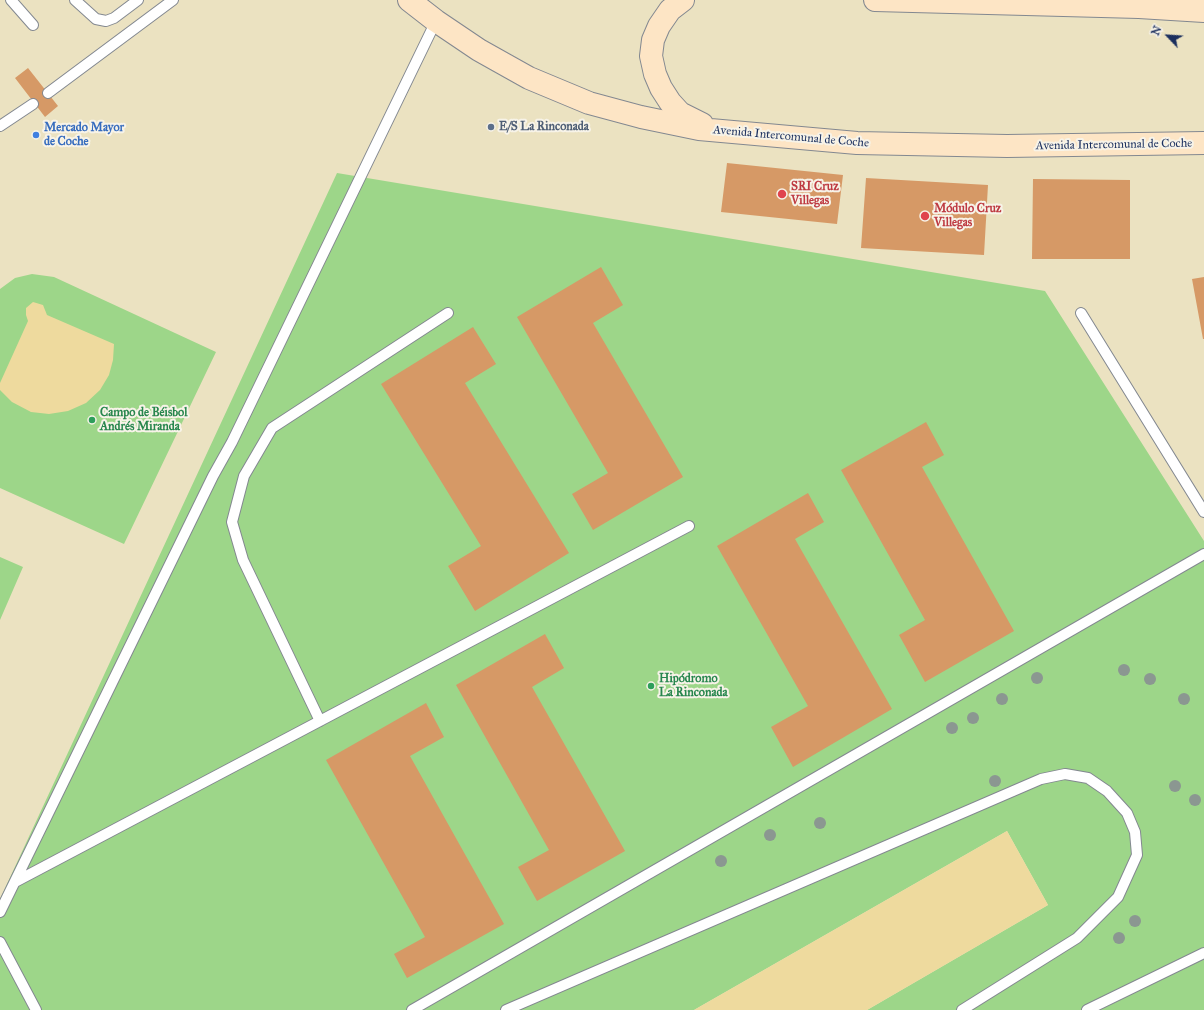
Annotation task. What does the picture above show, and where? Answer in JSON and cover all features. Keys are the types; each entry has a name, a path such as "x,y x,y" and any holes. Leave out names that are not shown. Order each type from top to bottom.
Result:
{"main road":[{"name":"Avenida Intercomunal de Coche","path":"409,0 436,21 479,50 530,78 589,103 641,117 699,130 857,143 1007,146 1204,143"},
{"path":"683,0 670,10 653,40 651,56 655,74 661,88 680,113 718,132"},
{"path":"875,0 1198,13"},
{"path":"1182,144 1204,128"}],"lane":[{"path":"11,0 32,25"},
{"path":"77,0 96,19 106,21 114,18 138,0"},
{"path":"48,93 173,0"},
{"path":"0,912 213,476 232,442 436,21"},
{"path":"0,126 33,104"},
{"path":"1081,313 1204,512"},
{"path":"320,721 243,560 232,522 244,476 272,428 448,314"},
{"path":"15,882 689,526"},
{"path":"412,1010 1204,554"},
{"path":"506,1010 1041,779 1065,774 1088,778 1107,791 1127,813 1136,832 1137,855 1118,897 1077,938 962,1010"},
{"path":"0,942 36,1010"},
{"path":"1087,1010 1204,953"}],"green space":[{"name":"Hipódromo La Rinconada","path":"337,173 1045,291 1204,541 1204,1010 867,1010 1048,905 1007,831 694,1010 0,1010 0,899"},
{"name":"Campo de Béisbol Andrés Miranda","path":"32,274 54,277 216,352 124,544 0,488 0,289 15,278"},
{"path":"0,557 23,567 0,620"}],"sand":[{"path":"33,302 43,305 47,315 114,344 113,360 109,375 100,390 86,403 68,411 49,414 31,412 12,402 0,390 0,383 28,321 26,308"},
{"path":"1007,831 1048,905 867,1010 694,1010"}],"building":[{"path":"28,68 58,106 45,117 15,78"},
{"name":"SRI Cruz Villegas","path":"727,163 843,175 837,224 721,212"},
{"name":"Módulo Cruz Villegas","path":"866,178 988,185 984,255 861,248"},
{"path":"1033,179 1130,180 1130,259 1032,259"},
{"path":"601,267 623,305 593,323 683,477 593,530 572,494 608,473 517,317"},
{"path":"1204,277 1204,339 1203,339 1192,279"},
{"path":"473,327 496,364 465,383 569,553 475,611 448,566 481,546 381,384"},
{"path":"926,422 944,455 922,467 1014,631 925,682 899,635 925,620 841,470"},
{"path":"808,493 824,522 795,539 892,709 793,767 771,727 808,706 717,546"},
{"path":"545,634 564,668 532,687 625,851 537,901 518,867 549,850 456,685"},
{"path":"426,703 444,737 410,756 504,924 407,978 394,954 425,937 326,760"}],"place":[{"name":"E/S La Rinconada","path":"491,127"},
{"name":"Mercado Mayor de Coche","path":"36,135"},
{"name":"SRI Cruz Villegas","path":"782,194"},
{"name":"Módulo Cruz Villegas","path":"925,216"},
{"name":"Campo de Béisbol Andrés Miranda","path":"92,420"},
{"name":"Hipódromo La Rinconada","path":"651,686"}]}
